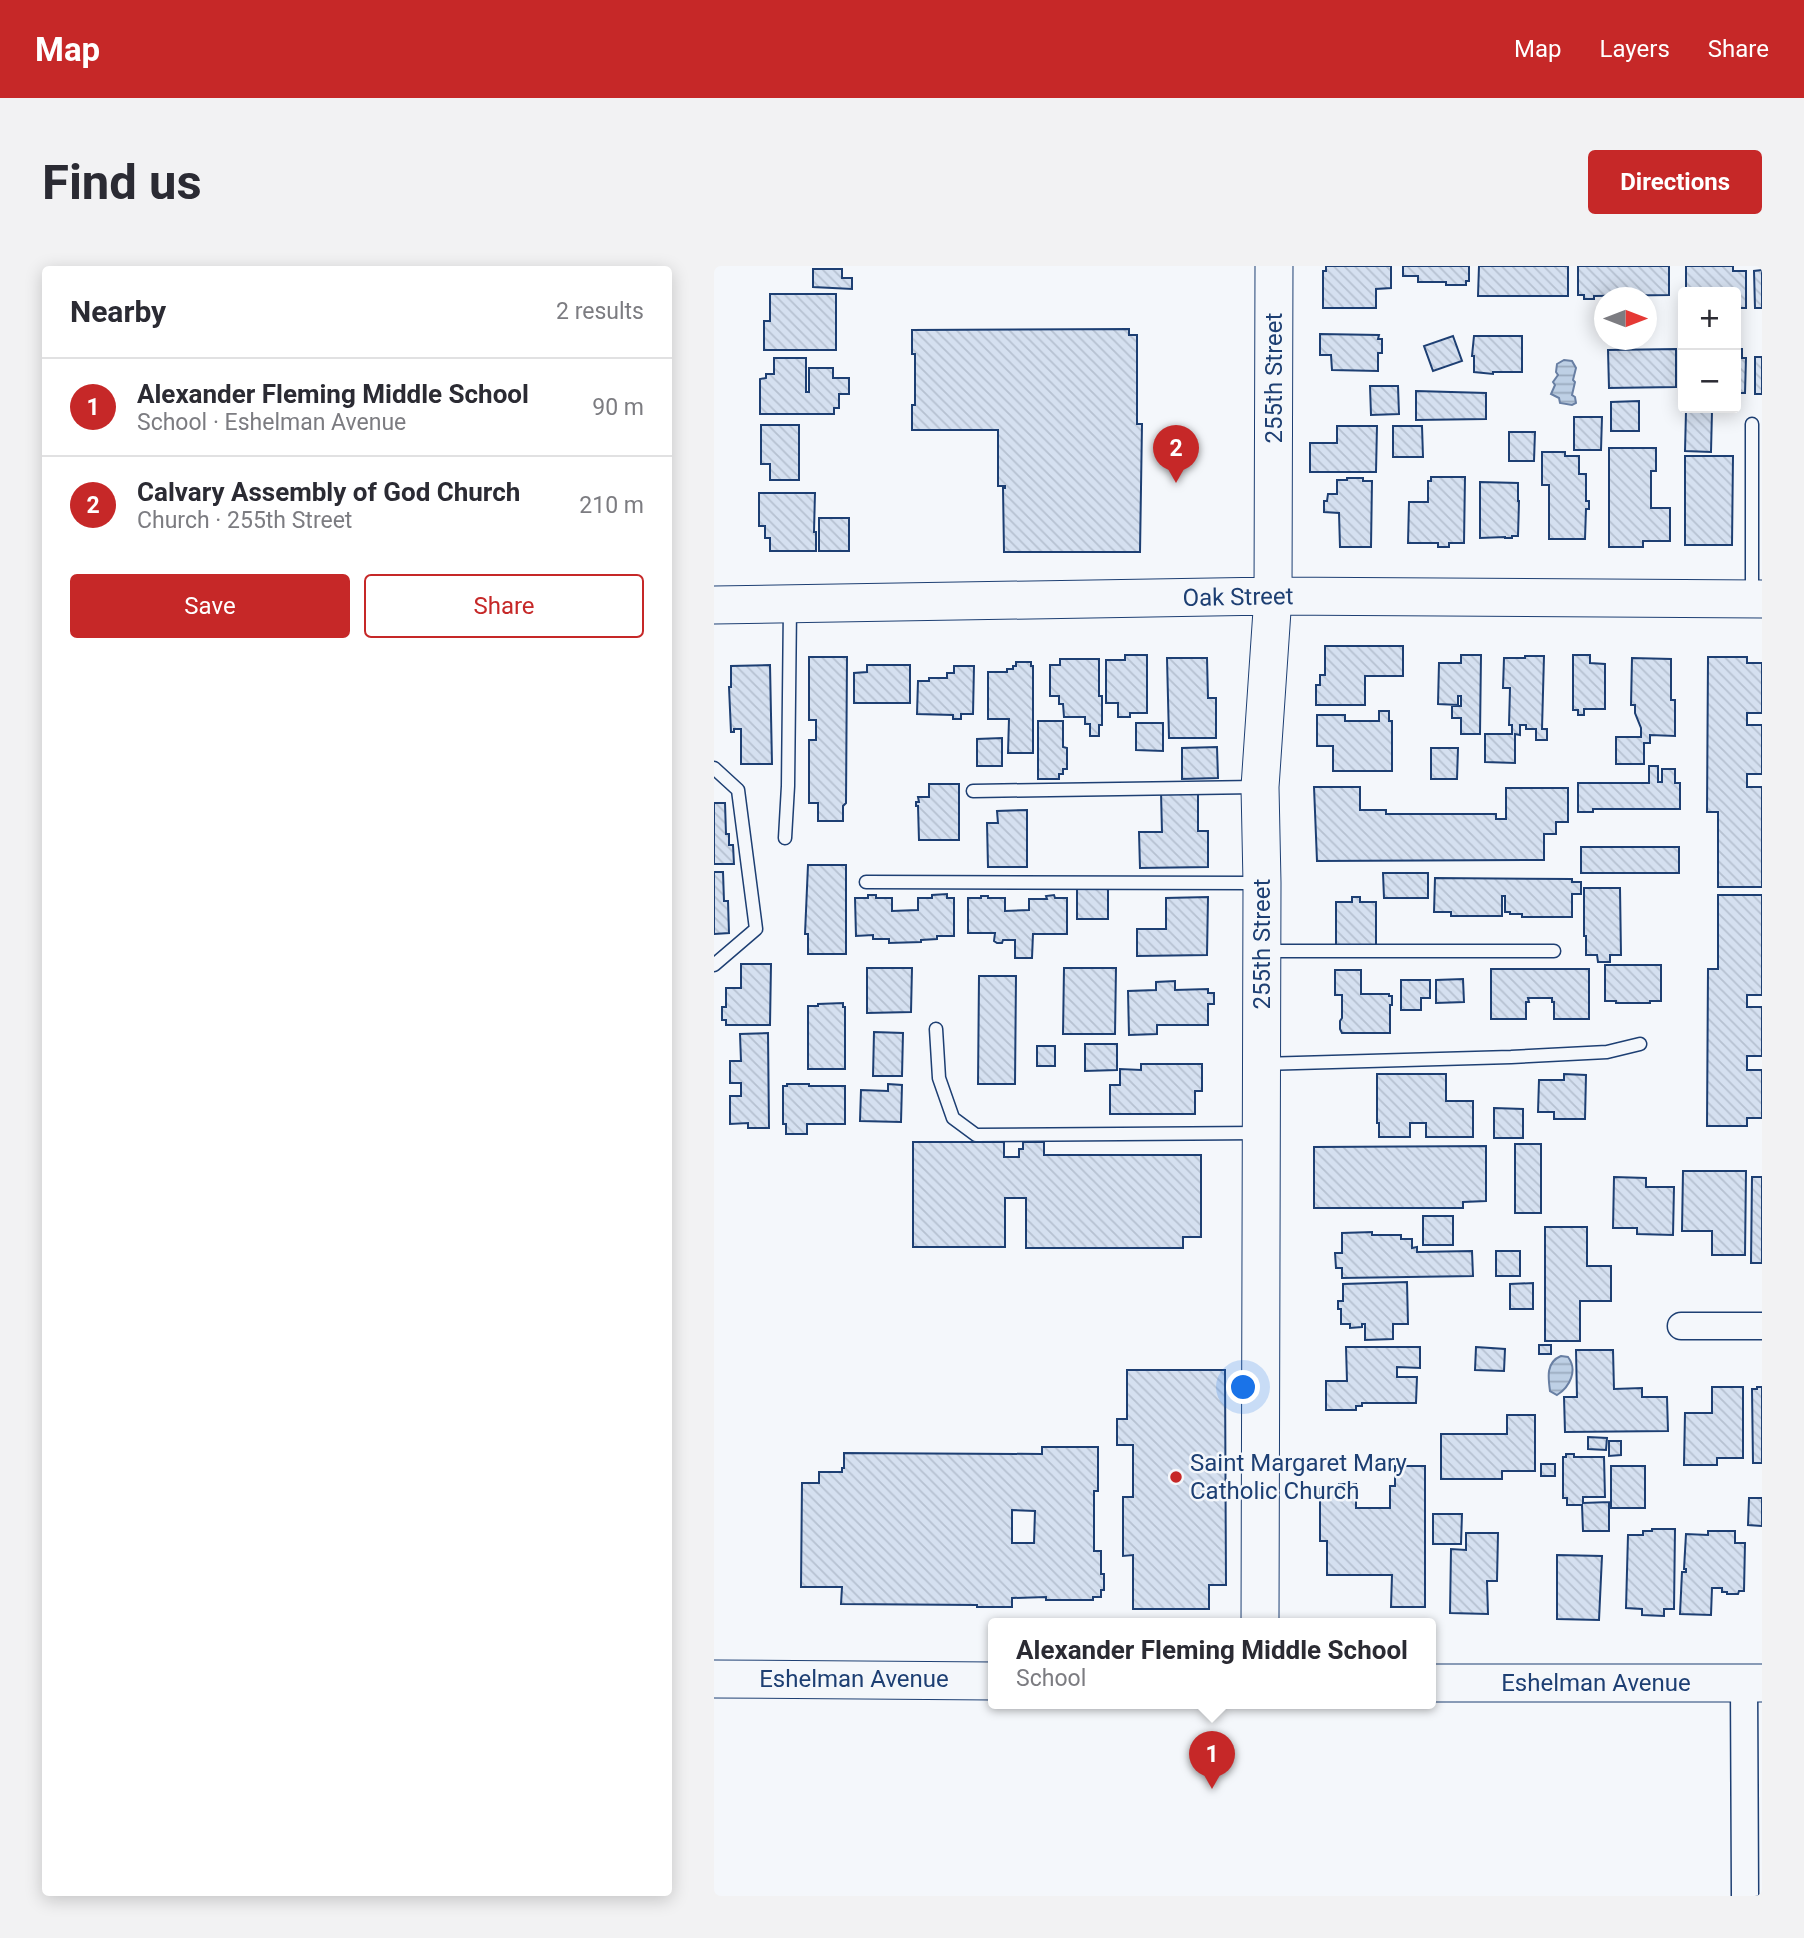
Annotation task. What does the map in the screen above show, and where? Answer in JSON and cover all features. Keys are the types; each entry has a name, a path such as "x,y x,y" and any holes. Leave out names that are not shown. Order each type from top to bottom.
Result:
{"street":[{"name":"255th Street","path":"1260,1618 1260,787 1273,596 1274,266"},
{"name":"Oak Street","path":"714,605 1273,596 1757,599"},
{"path":"1681,1326 1762,1326"},
{"name":"Eshelman Avenue","path":"714,1679 988,1681"},
{"name":"Eshelman Avenue","path":"1436,1683 1753,1683"},
{"path":"1745,1896 1753,1683"}],"lane":[{"path":"1752,424 1757,599"},
{"path":"785,838 790,604"},
{"path":"714,768 738,790 756,929 714,965"},
{"path":"973,791 1260,787"},
{"path":"866,882 1262,883"},
{"path":"1262,951 1555,951"},
{"path":"936,1029 939,1078 953,1118 976,1135 1260,1133"},
{"path":"1261,1064 1607,1052 1640,1044"}],"water":[{"path":"1564,360 1572,361 1576,368 1572,395 1576,403 1572,405 1560,403 1559,398 1551,394 1555,385 1553,382 1558,375 1557,364"},
{"path":"1561,1356 1568,1357 1572,1373 1566,1388 1557,1395 1550,1391 1549,1371 1553,1362"}],"building":[{"path":"1326,266 1391,266 1391,288 1376,289 1376,308 1323,308 1323,271 1326,271"},
{"path":"1403,266 1469,266 1469,281 1466,281 1466,285 1418,282 1418,276 1403,276"},
{"path":"1479,266 1568,266 1568,296 1478,296"},
{"path":"1578,266 1669,266 1669,295 1657,295 1657,287 1594,287 1594,299 1584,299 1584,295 1578,295"},
{"path":"1686,266 1733,266 1733,271 1746,271 1746,308 1741,308 1741,287 1686,287"},
{"path":"813,269 842,269 842,278 852,278 852,289 813,287"},
{"path":"1762,270 1762,308 1755,308 1754,271"},
{"path":"770,294 836,294 836,350 764,350 764,321 770,321"},
{"path":"1129,329 1129,335 1137,335 1137,424 1142,424 1140,552 1004,552 1005,486 998,486 998,430 912,430 915,354 912,354 912,330"},
{"path":"1320,334 1379,335 1378,339 1382,339 1382,353 1378,353 1378,371 1332,370 1331,355 1320,355"},
{"path":"1453,336 1462,361 1433,371 1424,346"},
{"path":"1474,336 1522,336 1522,372 1474,372"},
{"path":"1676,349 1676,387 1609,388 1608,350"},
{"path":"1741,349 1742,358 1746,358 1745,393 1741,393"},
{"path":"1755,357 1762,357 1762,394 1755,394"},
{"path":"774,358 806,358 806,392 809,392 809,368 833,368 833,378 849,378 849,394 839,394 839,408 834,408 834,414 760,414 760,379 766,378 766,374 774,374"},
{"path":"1370,386 1398,386 1399,414 1371,415"},
{"path":"1416,391 1486,393 1486,419 1416,420"},
{"path":"1639,401 1639,431 1611,431 1611,402"},
{"path":"1686,413 1712,413 1711,452 1685,451"},
{"path":"1574,417 1602,417 1601,450 1574,450"},
{"path":"761,425 799,425 799,480 770,480 770,464 761,464"},
{"path":"1337,426 1377,426 1376,472 1310,472 1310,443 1337,443"},
{"path":"1393,426 1422,426 1423,457 1393,457"},
{"path":"1509,432 1535,432 1534,461 1509,461"},
{"path":"1609,448 1656,448 1656,471 1651,471 1651,508 1670,508 1670,541 1643,541 1643,547 1609,547"},
{"path":"1542,452 1565,452 1565,456 1579,456 1579,474 1586,474 1586,501 1589,501 1589,509 1586,509 1585,539 1549,539 1549,485 1542,485"},
{"path":"1685,456 1733,456 1732,545 1685,545"},
{"path":"1431,477 1465,477 1464,543 1449,543 1449,547 1438,547 1438,543 1408,543 1409,502 1428,502 1428,481 1431,481"},
{"path":"1347,478 1372,481 1371,547 1340,547 1339,513 1324,512 1324,501 1327,501 1328,494 1337,494 1337,480"},
{"path":"1480,482 1518,483 1518,536 1480,538"},
{"path":"759,493 815,493 816,551 770,551 770,538 765,538 765,526 759,526"},
{"path":"819,518 849,518 849,551 819,551"},
{"path":"1325,646 1403,646 1403,676 1365,676 1365,705 1316,705 1316,685 1320,685 1320,675 1325,675"},
{"path":"1125,655 1147,655 1147,713 1130,713 1130,717 1118,717 1118,703 1106,703 1106,660 1125,660"},
{"path":"1461,655 1481,655 1480,734 1461,734 1461,718 1452,718 1452,706 1461,706 1461,696 1458,696 1458,705 1438,704 1439,663 1461,663"},
{"path":"1573,655 1590,655 1590,663 1605,664 1605,709 1584,709 1584,715 1578,715 1578,710 1573,710"},
{"path":"1544,656 1542,729 1547,729 1547,740 1536,740 1536,729 1526,729 1526,725 1520,725 1520,735 1515,734 1515,763 1485,762 1485,734 1512,734 1512,725 1509,725 1510,688 1503,688 1504,658"},
{"path":"809,657 847,657 846,803 843,806 843,821 818,821 818,803 809,803 809,740 816,740 816,720 809,720"},
{"path":"1708,657 1747,657 1747,663 1762,663 1762,713 1747,713 1747,725 1762,725 1762,774 1747,774 1747,787 1762,787 1762,887 1718,887 1718,812 1707,812"},
{"path":"1167,658 1207,658 1208,698 1216,698 1216,738 1169,738"},
{"path":"1632,658 1671,659 1671,700 1675,700 1675,736 1650,735 1650,743 1644,743 1644,764 1616,764 1616,737 1641,737 1635,705 1631,705"},
{"path":"1060,659 1099,659 1102,725 1099,725 1099,736 1090,736 1090,724 1085,724 1085,717 1064,717 1059,696 1050,696 1050,665 1060,665"},
{"path":"1016,662 1031,662 1033,666 1033,753 1008,753 1009,719 988,719 988,672 1007,672 1007,669 1016,666"},
{"path":"770,665 772,764 741,764 741,729 731,732 731,666"},
{"path":"867,665 910,665 910,703 854,703 854,673 867,672"},
{"path":"954,666 974,666 973,714 961,714 961,719 953,719 953,715 917,714 918,681 947,678 947,673 954,673"},
{"path":"1379,711 1389,711 1389,721 1392,721 1392,771 1333,771 1333,746 1317,746 1317,715 1345,715 1345,721 1379,721"},
{"path":"1038,721 1063,721 1063,747 1067,748 1067,769 1063,769 1063,774 1059,774 1059,779 1038,779"},
{"path":"1136,723 1163,723 1163,751 1136,750"},
{"path":"1002,738 1002,766 977,766 977,739"},
{"path":"1217,747 1218,778 1182,779 1182,748"},
{"path":"1431,748 1458,748 1457,779 1431,779"},
{"path":"1649,766 1658,766 1658,782 1662,782 1662,769 1675,769 1675,783 1680,783 1680,809 1593,809 1593,812 1578,812 1578,783 1649,783"},
{"path":"929,784 959,784 959,840 919,840 916,802 919,802 918,797 929,797"},
{"path":"1314,787 1360,787 1360,810 1386,810 1386,814 1496,814 1496,819 1506,819 1506,788 1568,788 1568,822 1556,822 1556,834 1544,834 1544,860 1317,861"},
{"path":"1198,791 1198,831 1208,831 1208,867 1140,868 1139,832 1162,832 1161,792"},
{"path":"714,803 725,803 726,834 729,834 729,845 733,845 734,864 714,864"},
{"path":"1027,810 1027,867 988,867 987,823 998,823 997,811"},
{"path":"1581,847 1679,847 1679,873 1581,873"},
{"path":"808,865 846,865 846,954 808,954 808,934 805,934"},
{"path":"714,872 723,872 724,901 728,901 729,933 714,934"},
{"path":"1383,873 1428,873 1428,898 1384,898"},
{"path":"1435,878 1572,879 1572,882 1581,882 1581,894 1572,894 1572,917 1522,917 1522,914 1510,914 1505,912 1505,896 1502,896 1502,916 1451,916 1451,912 1434,912"},
{"path":"1077,888 1108,888 1108,919 1077,919"},
{"path":"1584,888 1620,888 1621,955 1610,955 1610,962 1598,962 1597,955 1586,955"},
{"path":"947,894 947,898 954,898 954,936 937,936 937,939 921,942 889,943 889,939 873,939 873,935 856,936 855,898 876,895 876,898 892,898 892,911 918,910 918,898"},
{"path":"1054,895 1055,898 1067,898 1067,934 1033,934 1032,958 1015,958 1015,940 997,943 994,941 995,933 968,933 968,898 1005,898 1005,911 1029,910 1029,899 1047,899 1046,896"},
{"path":"1718,895 1762,895 1762,995 1747,995 1747,1007 1762,1007 1762,1056 1747,1056 1747,1070 1762,1070 1762,1118 1747,1118 1747,1126 1707,1126 1708,969 1718,969"},
{"path":"1208,897 1207,955 1137,956 1137,929 1166,929 1166,898"},
{"path":"1352,897 1360,897 1360,902 1376,902 1376,947 1336,947 1336,902 1352,902"},
{"path":"741,964 771,964 770,1025 726,1025 726,1020 722,1020 722,1007 726,1007 726,988 741,988"},
{"path":"1605,965 1661,965 1661,1001 1605,1001"},
{"path":"867,968 912,968 911,1012 867,1013"},
{"path":"1064,968 1116,968 1115,1034 1063,1034"},
{"path":"1491,969 1589,969 1589,1019 1554,1019 1552,998 1528,998 1526,1019 1491,1019"},
{"path":"1335,970 1361,970 1361,994 1392,996 1390,1033 1342,1033 1342,995 1335,995"},
{"path":"979,976 1016,976 1015,1084 978,1084"},
{"path":"1463,979 1464,1002 1436,1003 1436,980"},
{"path":"1401,980 1430,980 1430,998 1421,998 1421,1010 1401,1010"},
{"path":"1175,981 1175,990 1208,989 1208,993 1214,993 1214,1004 1208,1004 1208,1025 1157,1025 1157,1034 1129,1035 1128,991 1156,990 1156,982"},
{"path":"843,1003 845,1069 808,1069 808,1006"},
{"path":"874,1032 903,1033 902,1076 873,1076"},
{"path":"768,1033 769,1128 748,1128 748,1123 730,1124 730,1096 741,1096 741,1083 730,1083 730,1061 741,1061 740,1034"},
{"path":"1085,1044 1117,1044 1117,1070 1085,1071"},
{"path":"1037,1046 1055,1046 1055,1066 1037,1066"},
{"path":"1141,1064 1202,1064 1202,1091 1195,1091 1195,1114 1110,1114 1110,1085 1120,1085 1120,1069 1141,1070"},
{"path":"1377,1074 1446,1074 1446,1101 1473,1101 1473,1137 1426,1137 1426,1123 1410,1123 1410,1137 1379,1137"},
{"path":"1564,1074 1586,1075 1585,1119 1554,1119 1554,1112 1538,1112 1539,1080 1564,1080"},
{"path":"888,1084 902,1085 901,1122 860,1121 861,1090 888,1091"},
{"path":"783,1086 845,1086 845,1124 807,1124 807,1134 786,1134 786,1124 783,1124"},
{"path":"1494,1108 1523,1109 1523,1138 1494,1138"},
{"path":"913,1142 1004,1142 1004,1157 1019,1157 1023,1142 1044,1142 1044,1155 1201,1155 1201,1237 1183,1237 1183,1248 1026,1248 1026,1198 1005,1198 1005,1247 913,1247"},
{"path":"1515,1144 1541,1144 1541,1213 1515,1213"},
{"path":"1486,1146 1486,1201 1463,1202 1463,1208 1314,1208 1314,1147"},
{"path":"1683,1171 1746,1171 1745,1255 1712,1255 1712,1231 1682,1231"},
{"path":"1614,1177 1646,1178 1646,1187 1674,1187 1673,1235 1637,1234 1637,1228 1613,1228"},
{"path":"1752,1177 1762,1177 1762,1263 1751,1263"},
{"path":"1423,1216 1453,1216 1453,1245 1423,1245"},
{"path":"1545,1227 1587,1227 1587,1266 1611,1266 1611,1301 1580,1301 1580,1341 1545,1341"},
{"path":"1372,1232 1372,1235 1401,1235 1401,1239 1412,1239 1412,1248 1417,1247 1417,1252 1472,1251 1473,1276 1342,1278 1342,1268 1336,1268 1335,1253 1342,1253 1342,1233"},
{"path":"1496,1251 1520,1251 1520,1276 1496,1276"},
{"path":"1407,1282 1408,1324 1393,1324 1393,1339 1365,1340 1365,1324 1362,1324 1362,1327 1350,1328 1350,1324 1341,1324 1338,1301 1343,1301 1343,1284"},
{"path":"1533,1283 1533,1309 1510,1309 1510,1284"},
{"path":"1539,1345 1551,1345 1551,1354 1539,1354"},
{"path":"1346,1347 1420,1347 1420,1368 1397,1367 1397,1377 1417,1377 1416,1403 1362,1403 1362,1406 1356,1406 1356,1410 1326,1410 1326,1381 1347,1381"},
{"path":"1476,1347 1505,1349 1504,1371 1475,1370"},
{"path":"1576,1350 1613,1350 1614,1389 1642,1388 1642,1397 1667,1397 1668,1431 1565,1432 1564,1397 1577,1397"},
{"path":"1127,1370 1225,1370 1226,1585 1209,1585 1209,1609 1133,1609 1133,1555 1123,1556 1123,1497 1133,1497 1133,1445 1117,1445 1117,1419 1127,1419"},
{"path":"1712,1387 1743,1387 1743,1458 1717,1458 1717,1465 1684,1465 1685,1413 1712,1413"},
{"path":"1762,1387 1762,1463 1753,1463 1752,1389"},
{"path":"1507,1415 1535,1415 1535,1471 1502,1471 1502,1479 1441,1479 1441,1434 1507,1434"},
{"path":"1588,1437 1607,1438 1606,1450 1588,1449"},
{"path":"1609,1441 1621,1441 1621,1455 1609,1456"},
{"path":"1042,1447 1098,1447 1098,1491 1094,1491 1094,1551 1101,1551 1104,1590 1101,1590 1101,1597 1093,1597 1093,1600 1012,1598 1012,1607 841,1604 842,1587 801,1587 802,1483 819,1483 819,1472 842,1472 844,1453 1042,1454","holes":["1012,1510 1035,1511 1034,1543 1012,1543"]},
{"path":"1566,1454 1574,1454 1574,1457 1604,1457 1605,1497 1583,1497 1583,1503 1609,1502 1609,1531 1583,1531 1582,1505 1567,1505 1567,1498 1563,1498 1563,1457 1566,1457"},
{"path":"1541,1464 1555,1464 1555,1476 1541,1476"},
{"path":"1395,1466 1425,1466 1425,1607 1391,1607 1392,1575 1327,1575 1327,1541 1320,1541 1320,1489 1339,1489 1339,1484 1356,1484 1356,1508 1390,1508 1390,1486 1395,1486"},
{"path":"1611,1466 1645,1466 1645,1508 1611,1508"},
{"path":"1749,1498 1762,1498 1762,1526 1748,1525"},
{"path":"1433,1514 1462,1514 1461,1544 1433,1544"},
{"path":"1675,1529 1674,1609 1664,1609 1664,1616 1642,1615 1642,1609 1626,1608 1628,1535 1643,1535 1643,1531"},
{"path":"1708,1531 1735,1531 1735,1543 1745,1543 1744,1591 1727,1594 1722,1592 1722,1588 1712,1588 1711,1615 1680,1614 1682,1572 1686,1572 1686,1534 1708,1535"},
{"path":"1466,1533 1498,1533 1497,1581 1487,1581 1488,1614 1450,1613 1451,1549 1466,1550"},
{"path":"1557,1555 1602,1556 1599,1620 1557,1619"}],"place":[{"name":"Calvary Assembly of God Church","path":"1176,483"},
{"name":"Saint Margaret Mary Catholic Church","path":"1176,1477"},
{"name":"Alexander Fleming Middle School","path":"1212,1789"}]}
